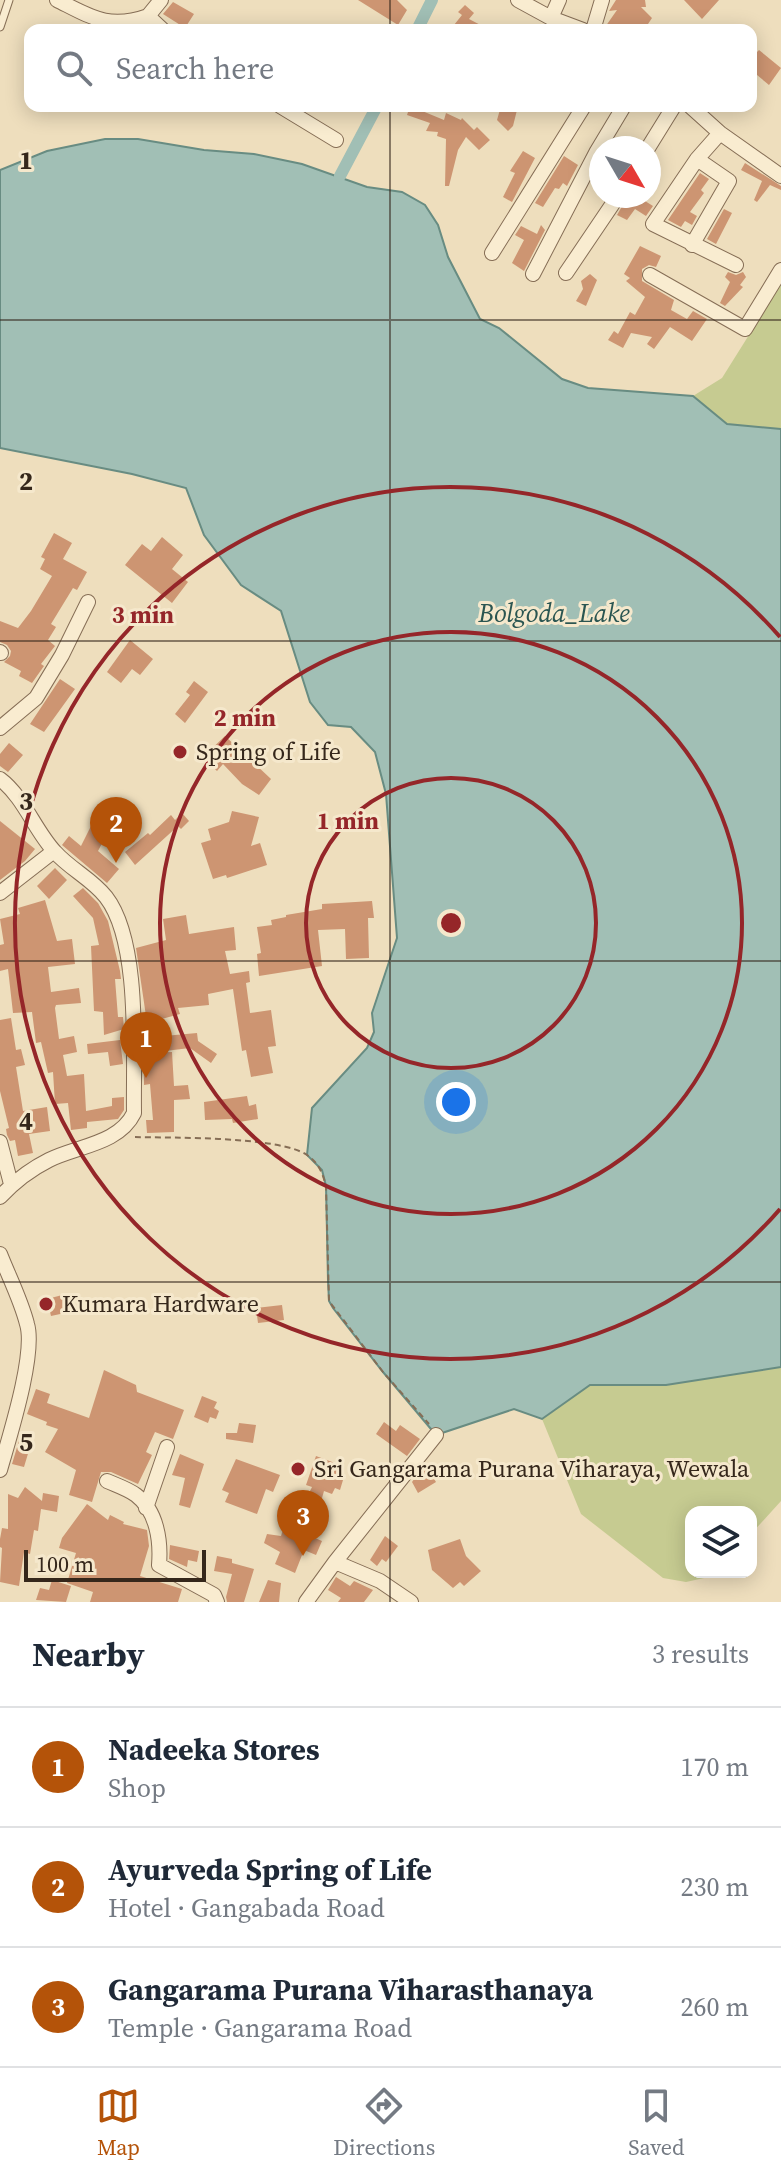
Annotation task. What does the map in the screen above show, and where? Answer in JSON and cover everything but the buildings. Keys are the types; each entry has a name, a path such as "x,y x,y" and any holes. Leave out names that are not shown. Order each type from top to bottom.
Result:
{"street":[{"path":"57,0 107,23 127,23 148,16 161,0"},
{"path":"518,0 567,24"},
{"path":"551,18 559,0"},
{"path":"595,24 602,0"},
{"path":"148,16 157,24"},
{"path":"290,112 336,140"},
{"path":"492,253 580,112"},
{"path":"533,274 620,112"},
{"path":"655,136 670,112"},
{"path":"697,112 720,133 781,176"},
{"path":"720,133 697,159 653,224 736,265"},
{"path":"692,245 729,181 697,159"},
{"path":"566,273 610,208"},
{"path":"650,275 745,329 781,270"},
{"path":"0,728 36,698 88,602"},
{"path":"0,779 54,851 107,898 117,915 125,941 132,1006 134,1113 130,1123 118,1134 49,1159 11,1184 0,1197"},
{"path":"0,893 54,851"},
{"path":"0,1142 11,1184"},
{"path":"0,1254 28,1326 29,1348 15,1418 0,1470"},
{"path":"306,1602 436,1435"},
{"path":"146,1508 167,1447"},
{"path":"107,1481 133,1493 146,1508 159,1534 159,1565 214,1595 217,1602"},
{"path":"335,1562 380,1581 411,1602"}],"lane":[{"path":"0,27 9,0"}],"path":[{"path":"118,1134 283,1146 307,1155 322,1170 326,1186 329,1301 436,1435"}],"green space":[{"path":"781,284 781,429 727,424 693,396 722,378"},
{"path":"781,1367 781,1501 757,1527 757,1506 685,1506 685,1578 704,1578 686,1582 663,1578 581,1514 542,1419 590,1385 666,1385"}],"water":[{"name":"Bolgoda_Lake","path":"105,139 138,139 204,150 254,154 302,164 367,187 402,192 425,205 438,225 448,257 480,319 499,328 562,379 588,388 693,396 727,424 781,429 781,1367 666,1385 590,1385 542,1419 514,1409 436,1435 329,1301 326,1186 322,1170 307,1155 312,1108 367,1048 374,1032 372,1013 397,938 386,794 375,752 351,727 328,725 310,702 281,611 241,585 204,535 186,488 0,448 0,170 47,151"}],"waterway":[{"path":"420,24 432,0"},
{"path":"340,176 374,112"}],"place":[{"name":"Spring of Life","path":"180,752"},
{"name":"Ayurveda Spring of Life","path":"116,863"},
{"name":"Nadeeka Stores","path":"146,1078"},
{"name":"Kumara Hardware","path":"46,1304"},
{"name":"Sri Gangarama Purana Viharaya, Wewala","path":"298,1469"},
{"name":"Gangarama Purana Viharasthanaya","path":"303,1556"}]}
